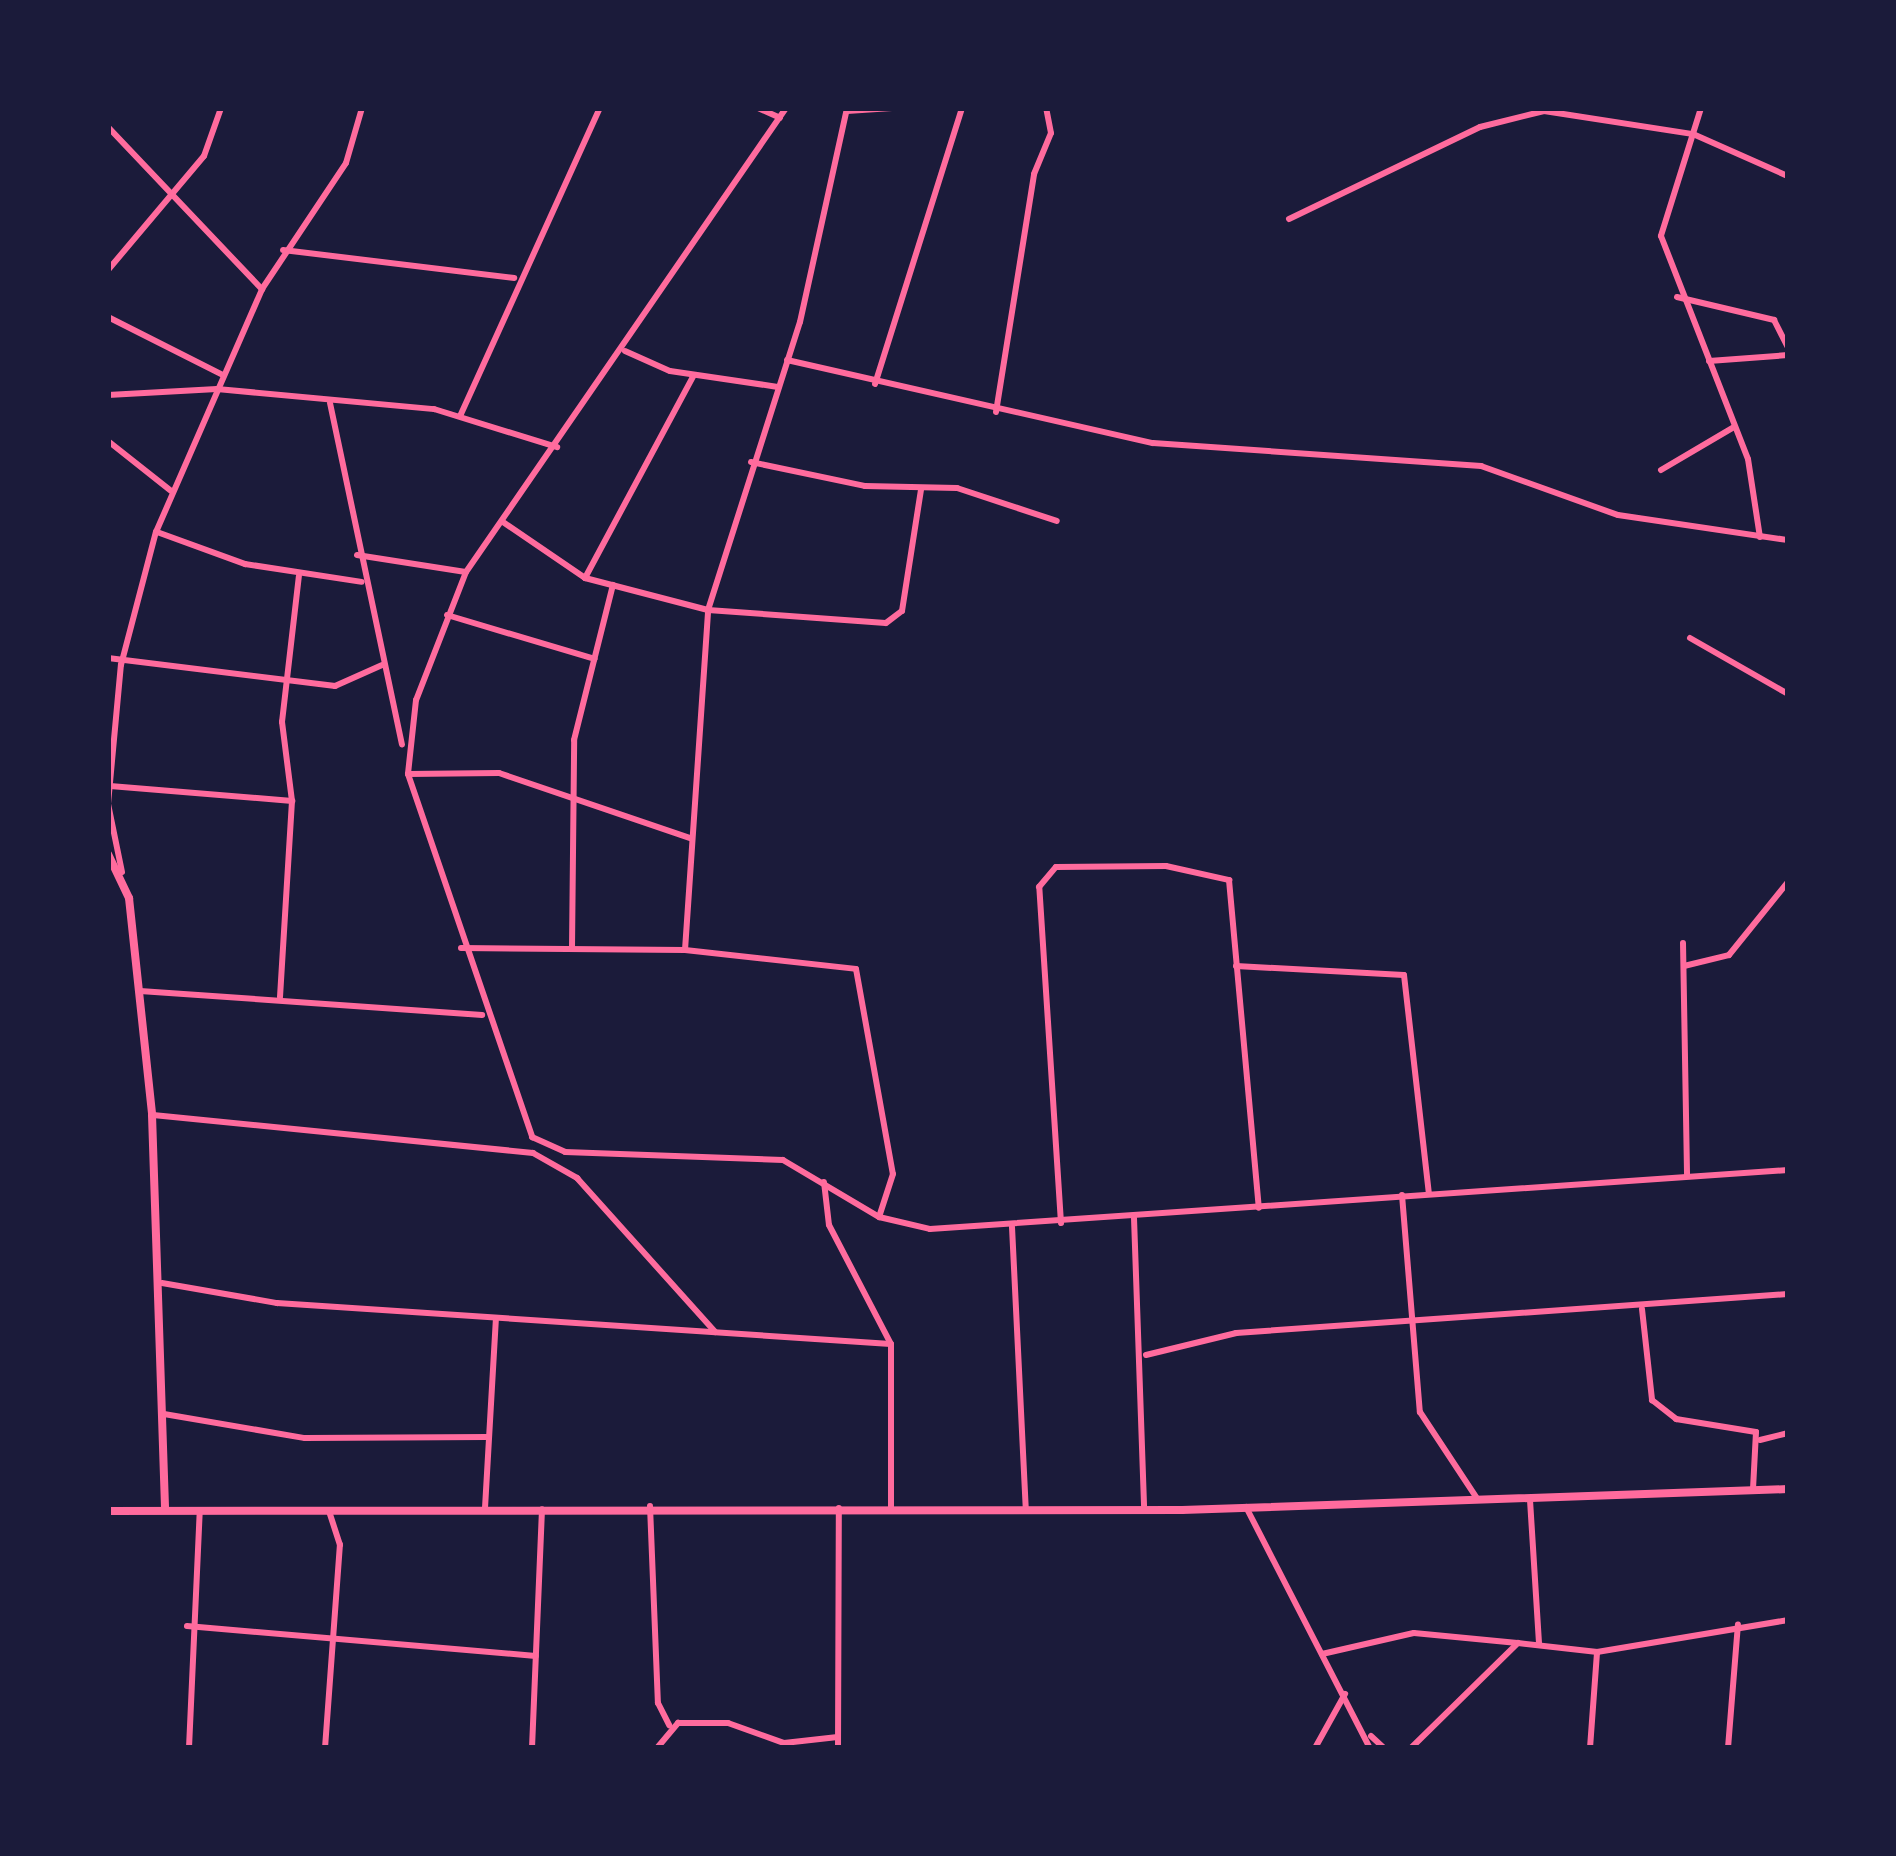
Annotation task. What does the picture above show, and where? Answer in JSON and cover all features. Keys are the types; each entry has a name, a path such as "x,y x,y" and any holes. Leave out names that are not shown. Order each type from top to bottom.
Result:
{"street":[{"path":"108,270 204,155 221,108"},
{"path":"165,1510 162,1283 152,1115 140,991 110,786 121,665 170,491 262,289 283,250 346,163 362,108"},
{"path":"460,414 514,278 600,108"},
{"path":"758,108 781,118"},
{"path":"404,752 447,615 466,572 625,351 786,108"},
{"path":"685,950 708,610 750,462 788,360 847,110 892,108"},
{"path":"875,384 962,108"},
{"path":"996,412 1034,174 1052,133 1046,108"},
{"path":"1701,108 1661,209 1677,297 1734,427 1760,537"},
{"path":"1289,219 1480,127 1546,109 1693,134 1788,176"},
{"path":"108,127 262,289"},
{"path":"283,250 514,278"},
{"path":"1677,297 1774,320 1788,352 1707,361"},
{"path":"108,316 223,375"},
{"path":"625,351 694,375 778,387"},
{"path":"788,360 996,412 1262,457 1481,466 1618,515 1788,540"},
{"path":"585,578 694,375"},
{"path":"108,394 217,389 460,414 557,446"},
{"path":"330,403 362,582 408,774 482,1015 524,1124 545,1149 783,1160 879,1217 1012,1227 1788,1169"},
{"path":"1661,470 1734,427"},
{"path":"108,441 170,491"},
{"path":"750,462 921,489 957,488 1057,521"},
{"path":"503,522 585,578 708,610 895,620 921,489"},
{"path":"156,532 298,576 362,582"},
{"path":"357,555 466,572"},
{"path":"280,998 292,801 282,722 294,681 298,576"},
{"path":"572,949 574,740 613,585"},
{"path":"447,615 595,659"},
{"path":"1690,638 1788,694"},
{"path":"108,658 121,665 344,684 382,664"},
{"path":"108,704 118,698"},
{"path":"1788,768 1788,903"},
{"path":"408,774 499,772 575,803 690,838"},
{"path":"110,786 292,801"},
{"path":"108,854 122,872"},
{"path":"1060,1225 1043,875 1090,864 1223,873 1259,1208"},
{"path":"1683,966 1729,955 1787,883"},
{"path":"1683,943 1688,1176"},
{"path":"461,948 685,950 856,969 893,1174 879,1217"},
{"path":"1236,966 1404,975 1429,1193"},
{"path":"140,991 482,1015"},
{"path":"152,1115 533,1153 577,1178 718,1334"},
{"path":"824,1182 830,1225 886,1317 891,1344 891,1509"},
{"path":"1402,1196 1409,1323 1427,1431 1478,1500"},
{"path":"1134,1218 1146,1355 1144,1510"},
{"path":"1012,1227 1027,1509"},
{"path":"162,1283 496,1319 891,1344"},
{"path":"1146,1355 1236,1333 1642,1309 1788,1294"},
{"path":"1642,1309 1661,1413 1739,1424 1760,1440"},
{"path":"485,1508 496,1319"},
{"path":"164,1414 305,1438 487,1437"},
{"path":"1760,1440 1788,1433"},
{"path":"1753,1490 1760,1440"},
{"path":"108,1511 650,1506 1144,1510 1788,1489"},
{"path":"1531,1500 1539,1644"},
{"path":"650,1506 658,1703 669,1726"},
{"path":"325,1748 328,1630 340,1544 328,1507"},
{"path":"1246,1507 1322,1654 1371,1736 1384,1748"},
{"path":"838,1748 839,1508"},
{"path":"532,1748 542,1509"},
{"path":"188,1748 187,1626 204,1579 200,1510"},
{"path":"1322,1654 1414,1633 1597,1652 1738,1624 1788,1620"},
{"path":"1726,1748 1738,1624"},
{"path":"187,1626 328,1630 536,1656"},
{"path":"1411,1748 1518,1643"},
{"path":"1590,1748 1597,1652"},
{"path":"1315,1748 1345,1694"},
{"path":"669,1726 728,1723 784,1743 838,1738"},
{"path":"657,1748 669,1726"},
{"path":"1370,1748 1371,1736"}]}
